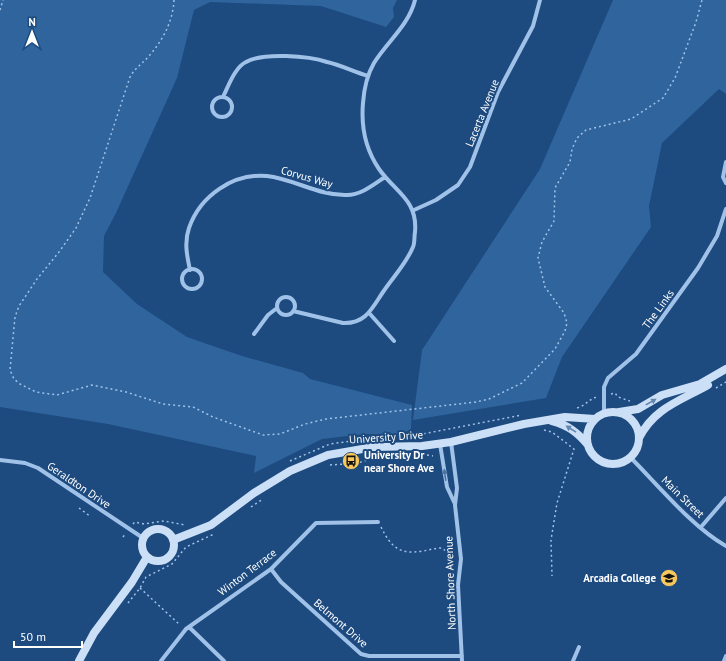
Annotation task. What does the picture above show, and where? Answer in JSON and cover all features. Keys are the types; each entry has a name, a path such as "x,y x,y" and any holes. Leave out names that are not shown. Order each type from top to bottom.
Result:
{"street":[{"path":"277,308 283,314 289,314 293,311 326,320 350,324 363,319 370,314 382,293 408,258 414,246 416,225 414,210 385,177 372,155 363,127 362,104 368,76 374,63 401,28 413,8 415,0"},
{"name":"Lacerta Avenue","path":"414,210 436,200 458,185 470,167 498,92 532,26 540,0"},
{"path":"223,97 231,103 232,110 228,116 221,118 215,115 212,106 214,100 223,97 237,72 245,62 260,57 298,58 327,62 368,76"},
{"path":"726,162 723,178 726,183"},
{"name":"Corvus Way","path":"190,270 186,243 188,229 201,205 223,186 250,176 266,176 281,178 324,192 349,195 360,192 385,177"},
{"name":"The Links","path":"604,413 604,387 608,378 636,354 698,268 717,236 726,209"},
{"name":"Corvus Way","path":"190,270 196,271 201,275 201,282 195,289 186,287 183,282 183,276 190,270"},
{"path":"254,334 268,315 277,308 279,300 287,297 294,302 293,311"},
{"path":"370,314 394,341"},
{"path":"726,369 700,384 662,396 638,409 604,413 595,419 588,431 588,445 591,453 606,463 619,463 630,457 635,451 639,438 646,425 656,414 726,375"},
{"path":"614,412 629,417 638,430 639,438"},
{"name":"University Drive","path":"173,540 211,525 254,493 309,462 350,450 374,447 440,444 524,424 550,421 565,417 595,419"},
{"name":"University Drive","path":"550,421 562,424 579,434 588,445"},
{"name":"North Shore Avenue","path":"451,442 457,488 455,505 461,559 458,586 462,661"},
{"name":"North Shore Avenue","path":"440,444 447,487 455,505"},
{"name":"Main Street","path":"630,457 700,527 726,546"},
{"name":"Geraldton Drive","path":"0,460 25,463 38,468 143,538"},
{"path":"700,527 726,498"},
{"name":"Winton Terrace","path":"161,661 187,628 271,569 316,523 378,522"},
{"path":"162,529 167,531 173,540 173,550 167,558 157,561 147,557 141,548 143,538 151,530 162,529"},
{"path":"79,661 94,633 136,577 147,557"},
{"name":"Belmont Drive","path":"271,569 281,582 362,654 369,656 462,656"},
{"path":"187,628 224,661"},
{"path":"573,661 579,647"},
{"path":"724,661 726,656"}],"path":[{"path":"0,10 3,0"},
{"path":"174,0 174,10 169,26 149,57 134,69 130,77 90,198 76,228 37,279 19,306 15,317 10,370 14,379 36,392 57,395 92,385 126,392 163,404 193,407 213,418 263,435 280,434 305,424 326,420 476,402 489,398 522,383 555,349 566,331 567,323 564,313 545,287 538,258 542,242 554,221 555,188 570,162 572,149 577,138 586,130 631,119 663,98 675,78 696,22 702,0"},
{"path":"539,430 552,432 574,449 557,503 551,540 552,576"},
{"path":"422,454 433,456"},
{"path":"327,465 400,456"},
{"path":"250,508 263,499"},
{"path":"79,508 91,517"},
{"path":"378,522 396,550 417,552 442,548 454,558 461,559"},
{"path":"125,606 140,588 146,577 172,564 186,547 214,534"},
{"path":"140,588 187,628"}],"shaded area":[{"path":"0,0 397,0 393,8 394,17 386,27 321,6 210,2 194,10 177,78 116,213 104,236 103,272 137,304 187,337 242,356 303,373 310,379 412,405 411,429 402,434 365,434 322,439 254,473 256,456 108,424 0,407"},
{"path":"613,0 726,0 726,94 719,89 662,143 649,206 651,227 562,357 546,398 413,420 422,350 540,169"}],"place":[{"name":"University Dr near Shore Ave","path":"351,461"},
{"name":"Arcadia College","path":"669,578"}]}
